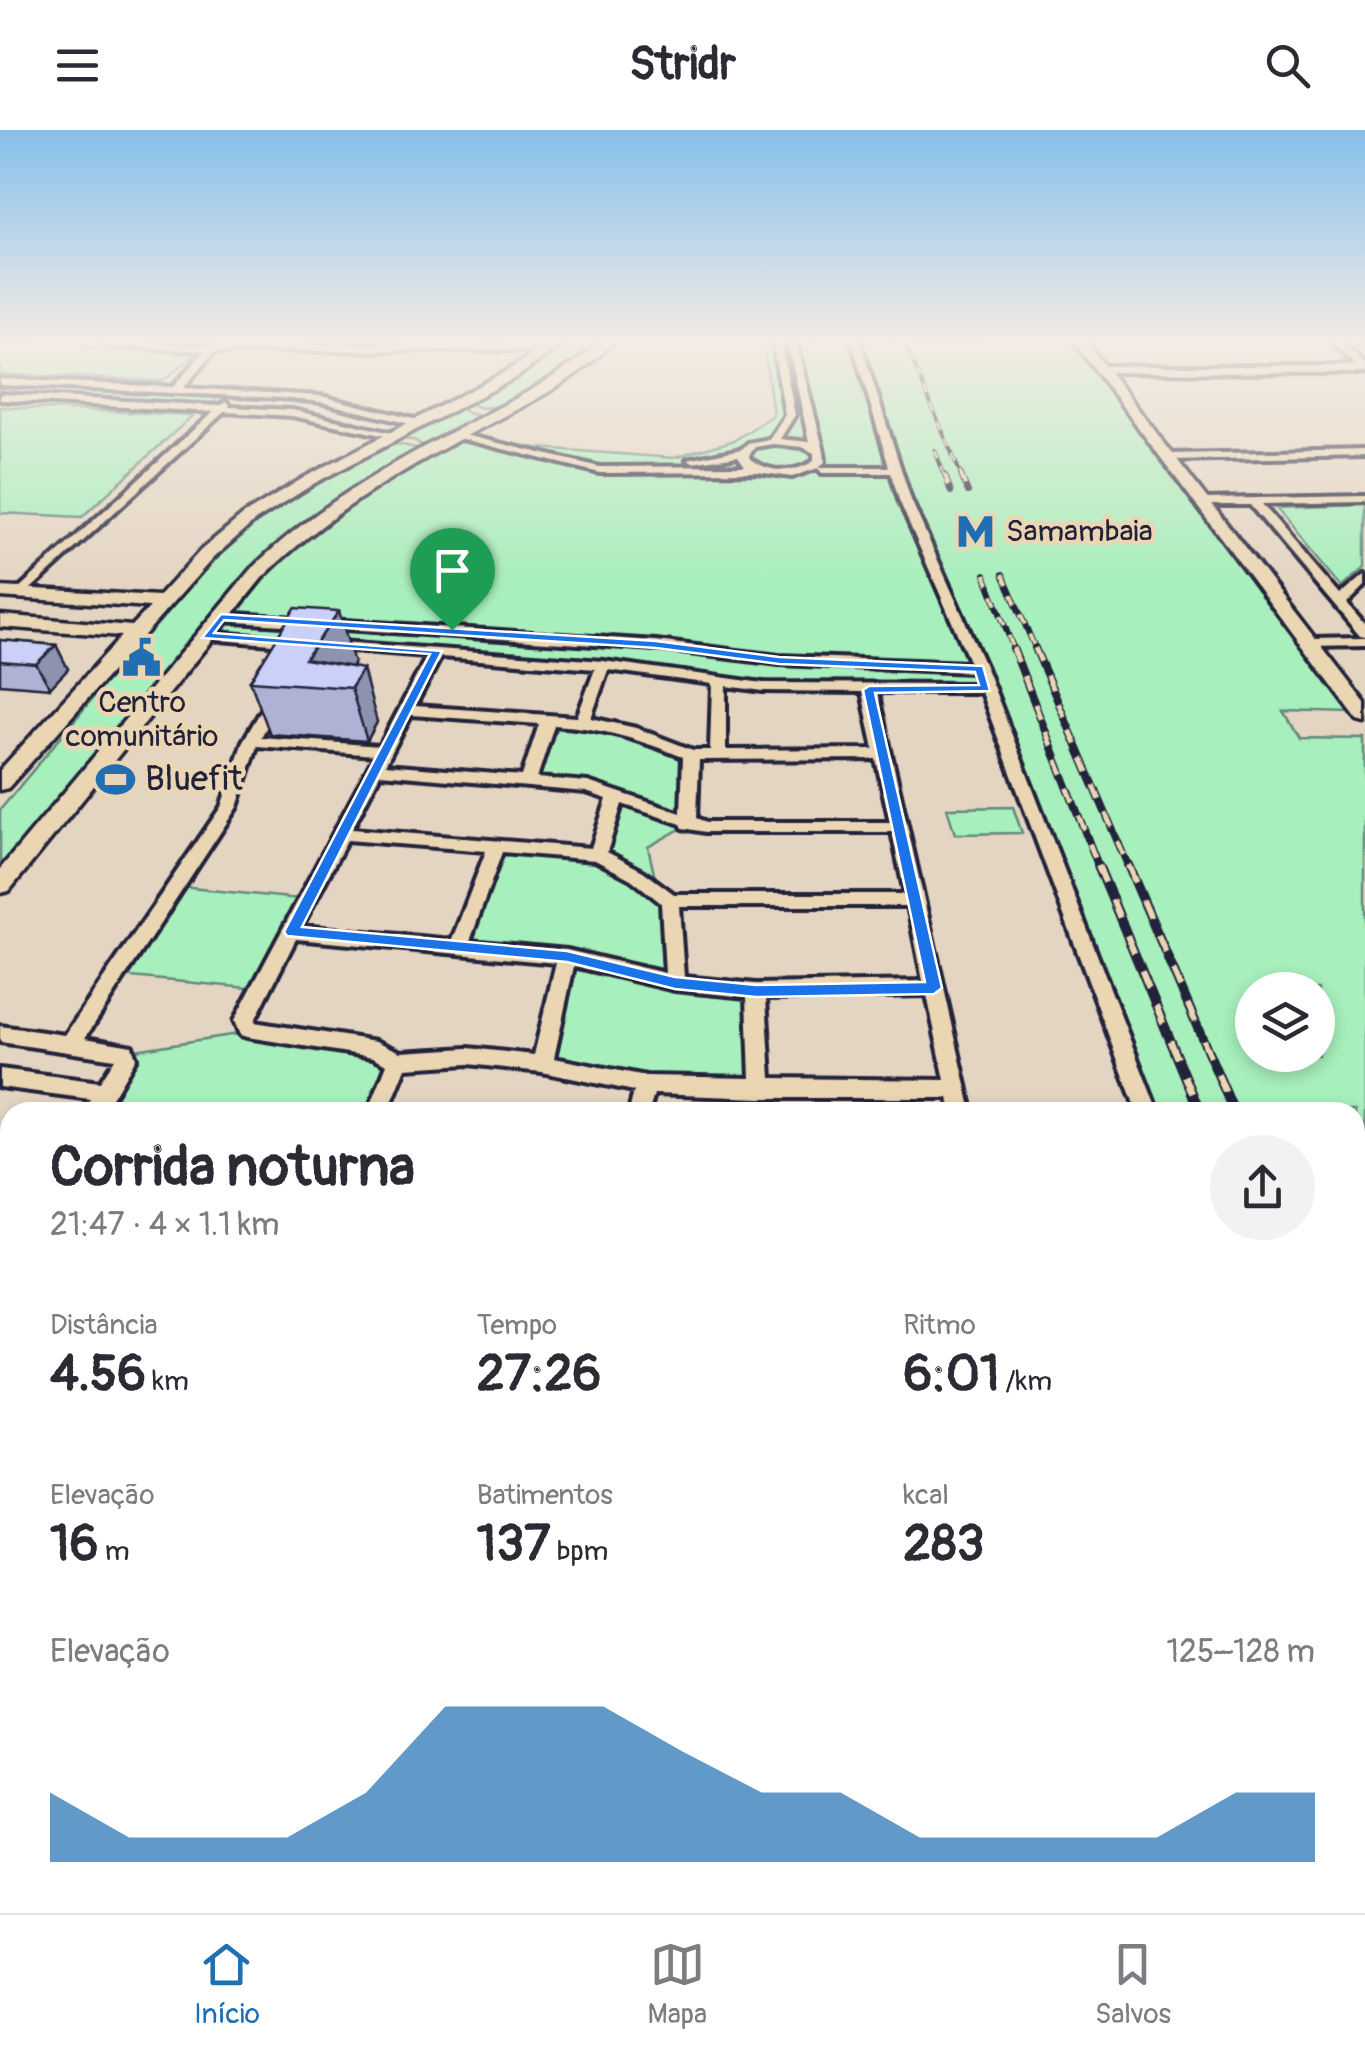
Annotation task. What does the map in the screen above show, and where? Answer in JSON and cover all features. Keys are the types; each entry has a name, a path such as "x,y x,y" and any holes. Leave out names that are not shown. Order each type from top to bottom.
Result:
{"main road":[{"path":"0,783 207,554 249,518 418,422"},
{"path":"0,885 11,864 291,538 356,492 482,422"},
{"path":"1141,422 1309,644 1361,706"},
{"path":"374,445 413,443 422,447 422,454"},
{"path":"0,592 164,602"},
{"path":"0,621 137,632"}],"street":[{"path":"22,593 208,422"},
{"path":"335,422 395,435"},
{"path":"773,441 785,422"},
{"path":"811,422 820,465"},
{"path":"880,422 894,470 979,668 1144,1102"},
{"path":"463,432 607,462 684,461 744,452 773,441 796,442 820,465"},
{"path":"463,432 600,470 757,469 783,474 806,488"},
{"path":"744,452 744,461 757,469"},
{"path":"1168,457 1359,453 1365,464"},
{"path":"783,474 820,465 894,470"},
{"path":"1204,502 1365,499"},
{"path":"1254,502 1365,633"},
{"path":"1340,602 1365,578"},
{"path":"221,617 656,644 796,662 979,668"},
{"path":"206,636 603,665 719,684 869,690 986,688"},
{"path":"72,1042 229,807 251,741 312,641"},
{"path":"1309,644 1365,642"},
{"path":"437,651 244,1026 260,1034 376,1049 400,1060 468,1056 542,1064 646,1085 958,1089"},
{"path":"925,664 937,676 926,689"},
{"path":"582,723 603,665"},
{"path":"718,754 719,684"},
{"path":"869,690 960,1102"},
{"path":"405,710 582,723 631,731 691,755 882,754"},
{"path":"528,782 548,720"},
{"path":"251,741 385,751"},
{"path":"689,824 691,755"},
{"path":"376,769 588,787 689,824 724,828 900,826"},
{"path":"598,854 617,795"},
{"path":"342,834 598,854 670,900 916,900"},
{"path":"460,945 496,846"},
{"path":"670,900 675,983"},
{"path":"292,932 567,956 675,983 756,991 934,988"},
{"path":"542,1064 567,956"},
{"path":"756,991 761,1089"},
{"path":"0,1034 126,1052 100,1102"},
{"path":"382,1102 400,1060"},
{"path":"0,1078 106,1092"},
{"path":"642,1102 646,1085"}],"green space":[{"path":"0,422 185,422 82,517 0,513"},
{"path":"425,422 478,422 428,449 414,440 392,439"},
{"path":"762,422 1144,422 1198,492 1350,713 1283,711 1299,738 1365,739 1365,1102 1141,1102 986,688 799,689 221,634 281,558 315,523 456,442 674,458 735,440"},
{"path":"398,444 421,449 305,523 268,558 10,859 0,862 0,810 220,551 262,515 381,448"},
{"path":"1365,505 1365,567 1342,587 1276,508"},
{"path":"548,720 594,723 691,755 689,824 648,847 654,874 670,900 675,982 756,991 761,1089 646,1085 542,1064 567,957 459,945 496,846 597,854 619,795 528,781"},
{"path":"1013,807 1022,833 955,834 947,808"},
{"path":"180,887 310,900 258,989 120,976"},
{"path":"237,1034 399,1060 382,1102 99,1102 129,1051"}],"building":[{"path":"295,608 339,611 305,659 363,669 351,688 250,681"},
{"path":"0,640 56,645 36,664 0,661"}],"railway":[{"path":"939,422 962,477"},
{"path":"935,450 945,477"},
{"path":"945,475 951,492"},
{"path":"961,475 968,492"},
{"path":"985,574 1014,650"},
{"path":"1003,574 1036,650"},
{"path":"1013,648 1099,868"},
{"path":"1035,648 1129,868"},
{"path":"1098,865 1196,1102"},
{"path":"1128,865 1230,1102"}],"place":[{"name":"Samambaia","path":"976,531"},
{"name":"Centro comunitário","path":"142,658"},
{"name":"Bluefit","path":"115,779"}],"route":[{"path":"221,617 452,630 656,644 779,660 979,668 986,688 869,690 934,988 756,991 675,983 567,956 292,932 437,651 206,636 221,617"}]}
